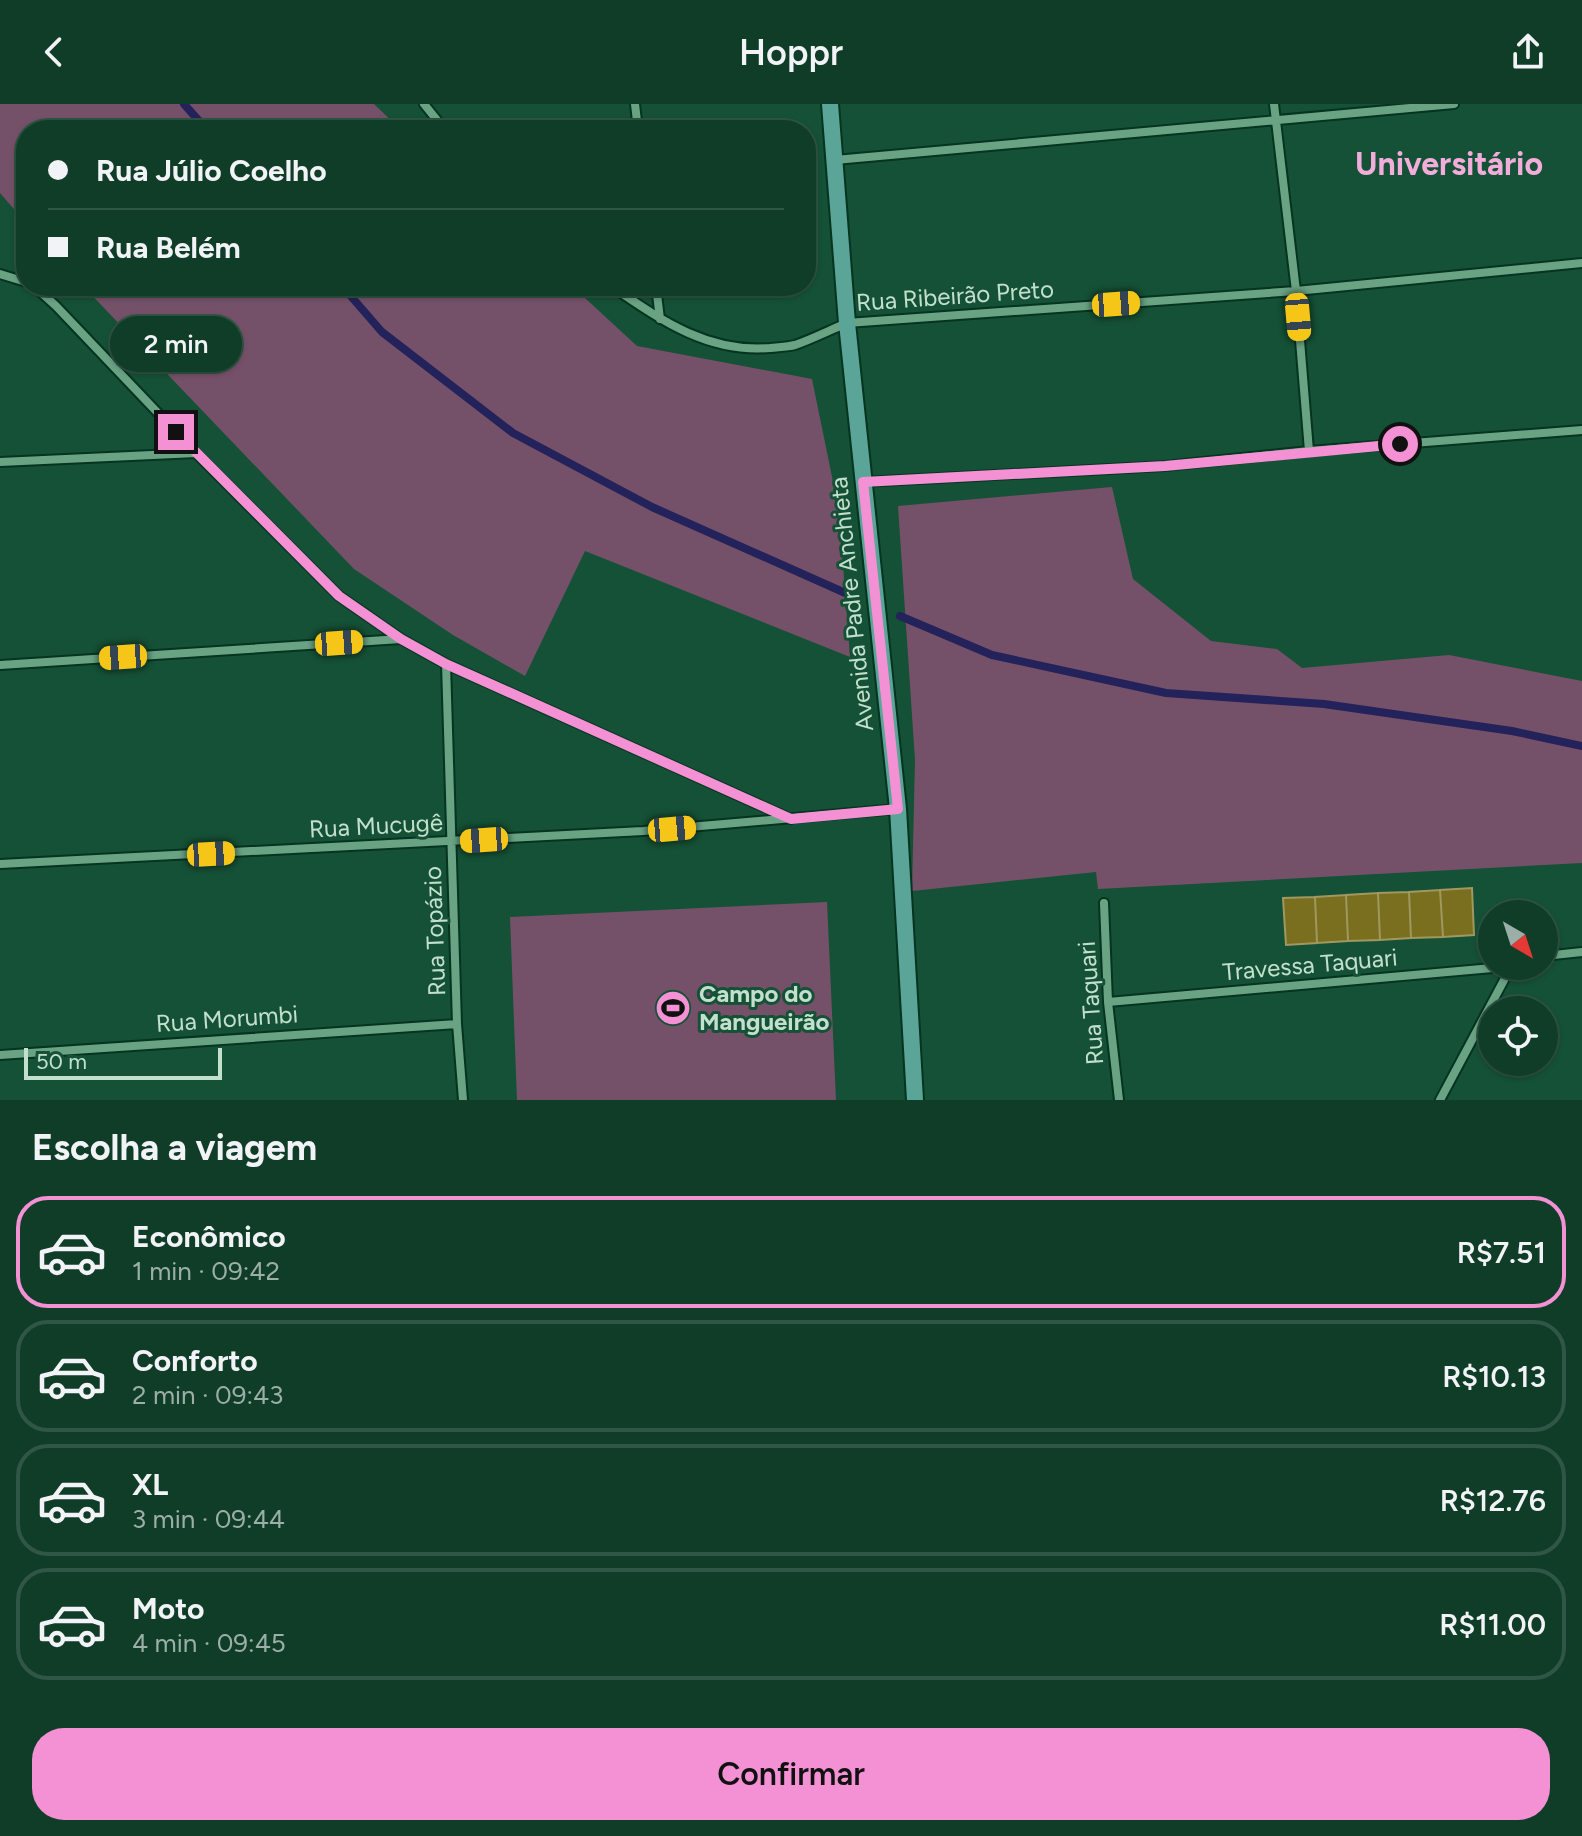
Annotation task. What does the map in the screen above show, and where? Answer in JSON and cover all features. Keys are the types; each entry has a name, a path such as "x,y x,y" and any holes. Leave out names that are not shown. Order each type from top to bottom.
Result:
{"street":[{"path":"424,104 437,120"},
{"name":"Avenida Padre Anchieta","path":"830,104 847,323 898,809 915,1100"},
{"path":"1274,104 1296,291 1309,451"},
{"path":"835,160 1454,104"},
{"name":"Rua Ribeirão Preto","path":"626,296 686,333 748,350 792,346 847,323 1296,291 1582,263"},
{"path":"45,296 339,596 401,639 446,664 791,819"},
{"path":"657,296 660,319"},
{"path":"863,482 1165,466 1309,451 1582,430"},
{"path":"0,462 196,453"},
{"path":"0,665 401,639"},
{"name":"Rua Topázio","path":"446,664 457,1024 463,1100"},
{"name":"Rua Mucugê","path":"0,864 643,831 898,809"},
{"name":"Rua Taquari","path":"1104,903 1108,1002 1119,1100"},
{"path":"1558,955 1582,952"},
{"name":"Travessa Taquari","path":"1108,1002 1478,970"},
{"path":"1440,1100 1506,980"},
{"name":"Rua Morumbi","path":"0,1055 457,1024"}],"shaded area":[{"path":"0,104 374,104 391,120 16,120 16,211 0,193"},
{"path":"93,296 583,296 637,346 812,379 839,511 850,657 585,551 525,676 453,635 354,569"},
{"path":"1112,487 1133,579 1211,641 1277,649 1302,668 1449,655 1582,681 1582,863 1098,889 1096,872 912,891 915,760 898,506"},
{"name":"Campo do Mangueirão","path":"827,902 836,1100 517,1100 510,917"}],"building":[{"path":"1472,888 1474,935 1443,937 1440,890"},
{"path":"1440,890 1443,937 1411,938 1409,892"},
{"path":"1409,892 1411,938 1380,940 1378,893"},
{"path":"1378,893 1380,940 1348,941 1346,895"},
{"path":"1346,895 1348,941 1317,943 1315,897"},
{"path":"1315,897 1317,943 1286,945 1283,898"}],"waterway":[{"path":"184,104 198,120"},
{"path":"351,296 382,332 513,433 652,507 852,596"},
{"path":"900,616 992,655 1166,693 1324,704 1512,731 1582,746"}],"place":[{"name":"Campo do Mangueirão","path":"673,1008"}],"district":[{"name":"Universitário","path":"1449,164"}],"route":[{"path":"176,432 339,596 401,639 446,664 791,819 898,809 863,482 1165,466 1400,444"}]}
